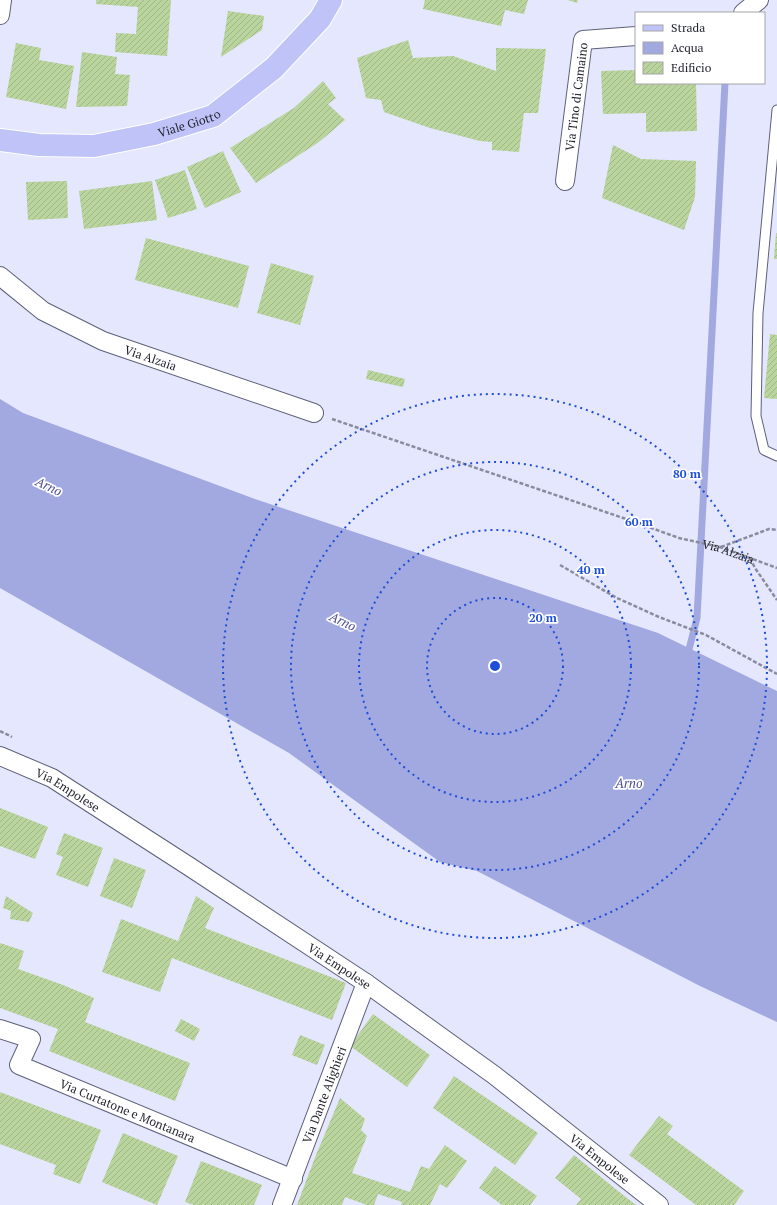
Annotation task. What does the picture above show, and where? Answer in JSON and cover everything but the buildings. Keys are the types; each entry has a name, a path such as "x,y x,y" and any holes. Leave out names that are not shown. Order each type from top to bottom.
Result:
{"main road":[{"name":"Viale Giotto","path":"0,140 39,145 94,146 154,134 213,116 274,68 320,19 331,0"}],"street":[{"path":"0,15 2,0"},
{"path":"744,12 759,0"},
{"name":"Via Tino di Camaino","path":"565,181 583,40 635,36"},
{"name":"Via Alzaia","path":"0,276 43,311 103,341 314,413"},
{"name":"Via Empolese","path":"0,756 52,778 366,983 494,1075 660,1205"},
{"name":"Via Dante Alighieri","path":"282,1205 366,983"},
{"name":"Via Curtatone e Montanara","path":"0,1029 31,1039 19,1065 293,1179"}],"lane":[{"path":"777,110 758,313 756,416 764,450 777,456"}],"path":[{"name":"Via Alzaia","path":"314,413 679,538 720,547 777,568"},
{"path":"720,547 769,529 777,530"},
{"path":"750,558 755,568 777,600"},
{"path":"560,565 617,598 659,617 700,632 777,674"}],"water":[{"name":"Arno","path":"0,399 23,413 255,499 658,633 777,691 777,1022 700,986 477,871 440,862 289,753 0,588"}],"waterway":[{"path":"687,657 697,618 725,84"}]}
